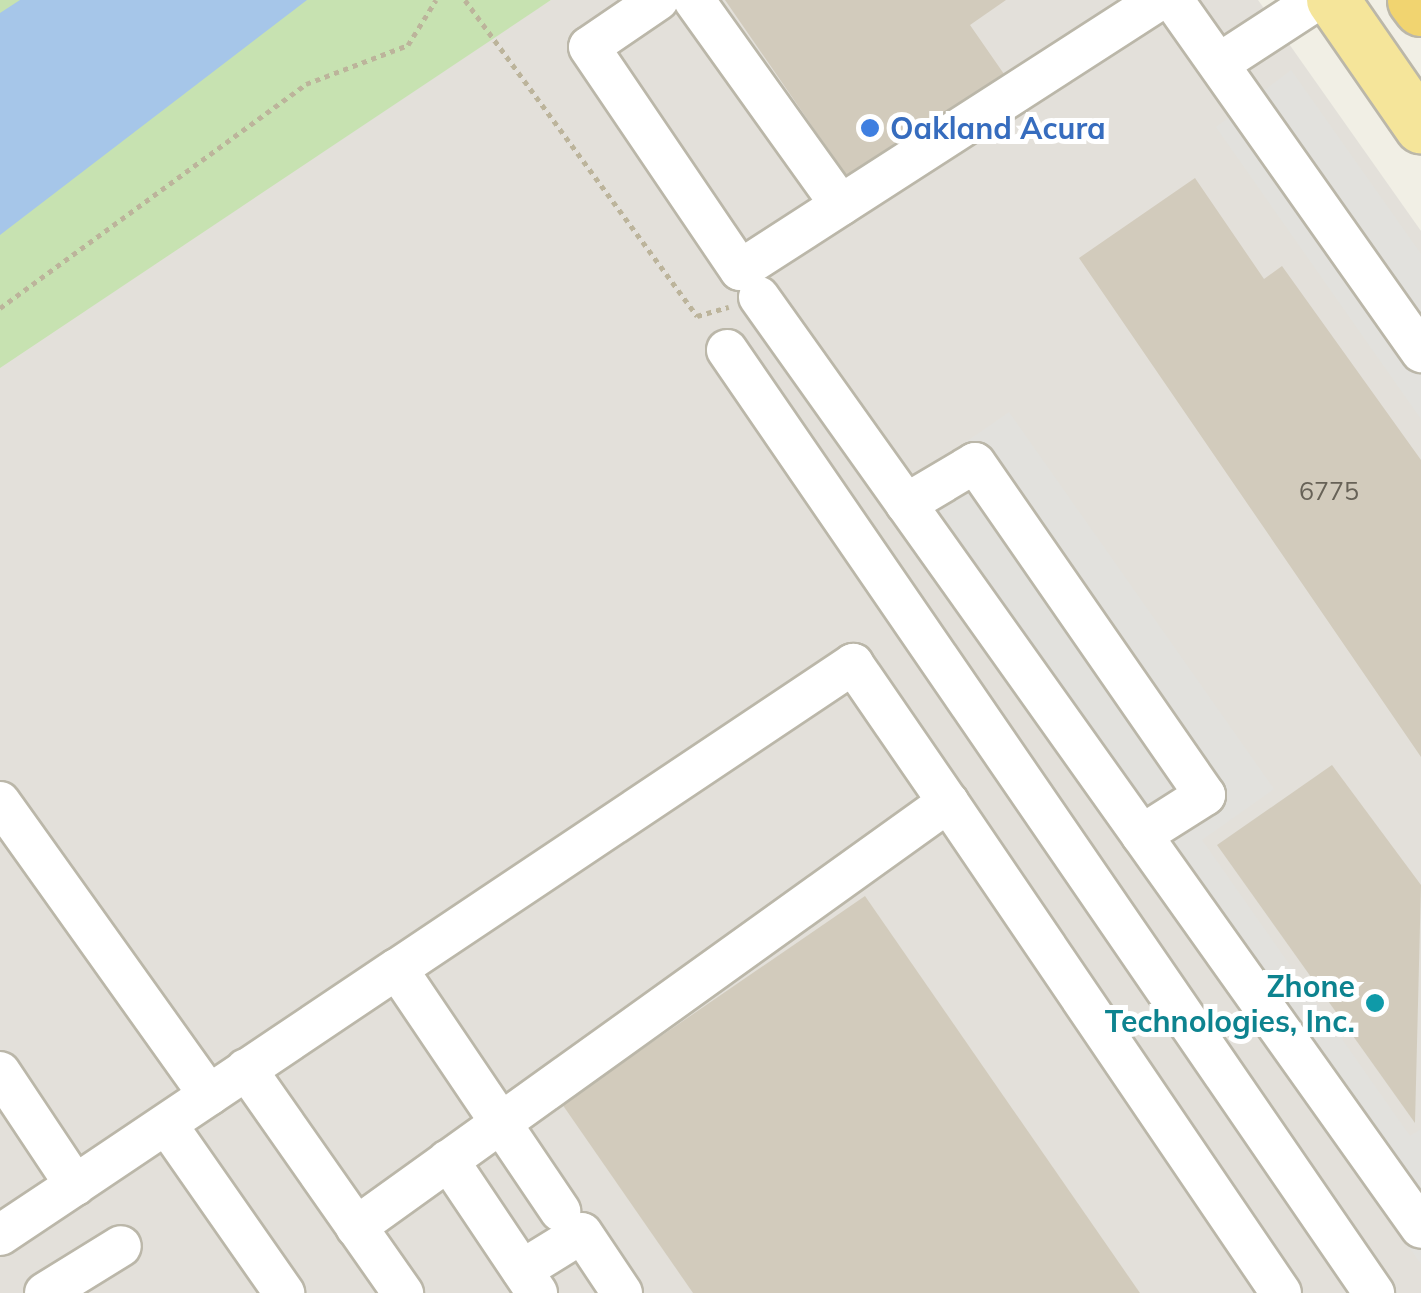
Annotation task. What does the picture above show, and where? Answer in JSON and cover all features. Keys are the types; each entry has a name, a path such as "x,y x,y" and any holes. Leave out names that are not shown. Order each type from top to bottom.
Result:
{"highway":[{"path":"1415,0 1421,8"}],"main road":[{"path":"1332,0 1421,127"}],"street":[{"path":"658,0 589,48 740,270 1159,0"},
{"path":"694,0 841,205"},
{"path":"1173,0 1421,352"},
{"path":"1220,64 1317,0"},
{"path":"759,297 1421,1228"},
{"path":"728,350 1374,1293"},
{"path":"906,504 974,462 1206,794 1142,836"},
{"path":"0,1235 853,664 1281,1293"},
{"path":"0,802 210,1095"},
{"path":"356,1226 948,802"},
{"path":"397,969 560,1211"},
{"path":"246,1069 403,1293"},
{"path":"0,1072 75,1185"},
{"path":"167,1125 284,1293"},
{"path":"448,1160 530,1281 582,1233 622,1293"},
{"path":"46,1293 121,1246"}],"path":[{"path":"0,308 306,84 408,45 436,0"},
{"path":"465,0 697,316 744,310 759,297"}],"shaded area":[{"path":"551,0 1258,0 1421,231 1421,1293 0,1293 0,341"},
{"path":"1291,70 1421,254 1421,419 1216,127"},
{"path":"1009,412 1274,789 1202,840 1410,1136 1421,1129 1421,1264 884,499"}],"green space":[{"path":"0,0 551,0 0,368"}],"water":[{"path":"20,0 307,0 0,235 0,13"}],"building":[{"name":"Oakland Acura","path":"725,0 1006,0 970,25 1004,74 850,181"},
{"path":"1195,178 1264,279 1282,266 1421,460 1421,757 1079,258"},
{"name":"Zhone Technologies, Inc.","path":"1332,765 1421,885 1415,1123 1217,845"},
{"path":"865,896 1140,1293 693,1293 562,1104"}],"place":[{"name":"Oakland Acura","path":"870,128"},
{"name":"Zhone Technologies, Inc.","path":"1375,1003"}]}
